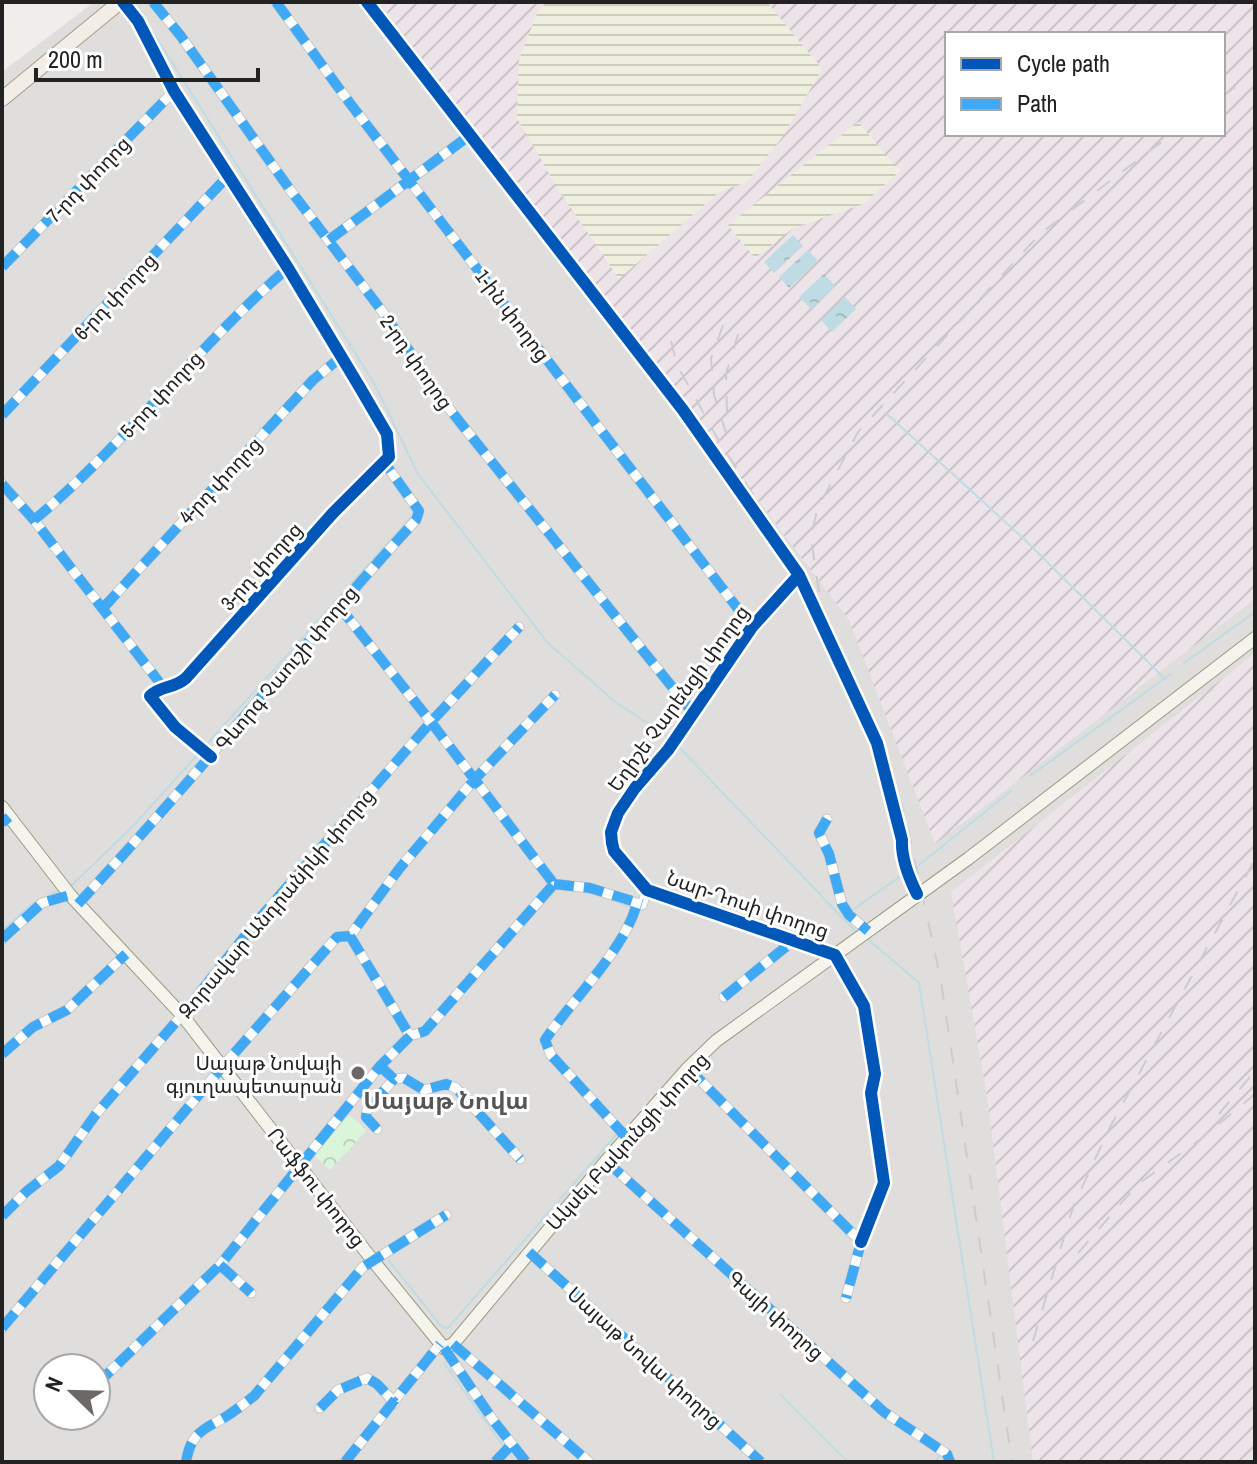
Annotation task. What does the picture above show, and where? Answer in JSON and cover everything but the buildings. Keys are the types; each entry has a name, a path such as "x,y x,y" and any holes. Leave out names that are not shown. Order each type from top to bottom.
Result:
{"main road":[{"path":"2,99 122,2"},
{"name":"Ակսել Բակունցի փողոց","path":"446,1346 688,1068 716,1041 969,858 1255,638"},
{"name":"Րաֆֆու փողոց","path":"4,816 74,900 182,1015 374,1262 446,1346"}],"street":[{"path":"122,2 138,21 174,91 288,268 387,434 389,457 384,462"},
{"name":"2-րդ փողոց","path":"153,2 339,257 385,315 443,401 693,713"},
{"name":"1-ին փողոց","path":"276,2 752,627"},
{"path":"367,2 683,410 799,575 877,743 902,840 901,848 917,894"},
{"name":"7-րդ փողոց","path":"2,267 174,91"},
{"path":"329,240 470,135"},
{"name":"6-րդ փողոց","path":"2,415 228,176"},
{"name":"5-րդ փողոց","path":"34,520 74,487 246,304 288,268"},
{"name":"4-րդ փողոց","path":"103,608 313,380 341,357"},
{"name":"Գևորգ Չաուշի փողոց","path":"74,900 211,757 338,605 416,520 419,511 384,462"},
{"name":"3-րդ փողոց","path":"163,687 173,687 186,678 333,513 384,462"},
{"path":"2,484 34,520 163,687 150,696 175,727 211,757"},
{"name":"Եղիշե Չարենցի փողոց","path":"647,890 614,851 611,832 618,813 668,750 752,627 799,575"},
{"path":"338,605 554,884 590,888 642,905 647,890"},
{"name":"Զորավար Անդրանիկի փողոց","path":"2,1216 59,1166 96,1114 182,1015 253,926 431,722 519,627"},
{"path":"2,1328 223,1066 337,937 350,936 399,869 475,779 555,695"},
{"path":"827,819 819,833 829,854 842,904 849,915 868,931"},
{"path":"112,1370 220,1265 380,1066 410,1036 425,1031 554,884"},
{"name":"Նար-Դոսի փողոց","path":"647,890 835,955"},
{"path":"2,939 42,903 74,900"},
{"path":"627,1138 551,1055 545,1040 602,965 633,918 637,903"},
{"path":"350,936 410,1036"},
{"path":"724,997 793,941"},
{"path":"2,1054 33,1027 67,1010 126,954"},
{"path":"835,955 864,1006 875,1074 871,1093 884,1183 861,1242 846,1298"},
{"path":"380,1066 394,1079"},
{"path":"688,1068 861,1242"},
{"path":"377,1129 366,1117 367,1110 394,1079 404,1078 424,1090 446,1084 456,1088 520,1159"},
{"name":"Գայի փողոց","path":"606,1161 884,1412 947,1454 950,1462"},
{"path":"186,1462 192,1441 200,1429 231,1413 254,1396 363,1267 446,1215"},
{"name":"Սայաթ Նովա փողոց","path":"529,1252 761,1462"},
{"path":"220,1265 251,1293"},
{"path":"345,1462 446,1346 589,1462"},
{"name":"Րաֆֆու փողոց","path":"446,1346 526,1462"},
{"path":"320,1408 338,1390 367,1378 395,1403"},
{"path":"495,1462 512,1444"}],"shaded area":[{"name":"Սայաթ Նովա","path":"94,2 358,2 514,194 766,518 377,2 1255,2 1255,1462 2,1462 2,72"},
{"path":"379,2 1255,2 1255,599 935,844 849,620"},
{"path":"1255,653 1255,1462 1033,1462 987,1095 951,892"}],"green space":[{"path":"547,2 767,2 822,69 783,136 747,182 719,192 619,279 558,189 517,118 519,60 538,11"},
{"path":"858,122 900,171 863,204 792,229 755,258 728,225"},
{"path":"349,1115 367,1130 330,1170 313,1155"}],"water":[{"path":"793,235 803,246 774,273 764,262"},
{"path":"808,250 818,261 789,288 779,277"},
{"path":"824,274 835,286 811,309 799,297"},
{"path":"845,297 856,309 832,332 821,320"}],"waterway":[{"path":"134,2 374,383 418,474 547,642 614,701 670,738"},
{"path":"887,414 1025,540 1164,678"},
{"path":"205,746 415,513"},
{"path":"1184,663 1255,612"},
{"path":"1030,776 1171,674"},
{"path":"677,745 855,931"},
{"path":"71,886 133,826 201,751"},
{"path":"919,865 1011,791"},
{"path":"851,911 905,873"},
{"path":"2,930 32,904 58,891"},
{"path":"869,940 919,983 994,1462"},
{"path":"389,1261 442,1327 448,1328 616,1135"},
{"path":"444,1363 504,1447"},
{"path":"781,1395 848,1462"},
{"path":"508,1452 516,1462"},
{"path":"934,1462 939,1457"}],"railway":[{"path":"1225,94 1235,87"},
{"path":"819,592 811,538 817,510 858,432 1040,234 1169,136"},
{"path":"727,412 726,374 743,318"},
{"path":"723,325 711,359 714,395 729,442"},
{"path":"671,341 677,365 719,441 806,578 857,686 891,771 906,820 941,981 1012,1462"},
{"path":"1033,1341 1073,1207 1108,1131 1255,859"},
{"path":"1219,1114 1255,1071"},
{"path":"1078,1253 1137,1185 1202,1138 1255,1094"}],"marked path":[{"path":"153,2 385,315 443,401 693,713"},
{"path":"276,2 349,102 752,627"},
{"path":"2,267 174,91"},
{"path":"329,240 470,135"},
{"path":"2,415 228,176"},
{"path":"34,520 100,460 223,330 288,268"},
{"path":"103,608 313,380 341,357"},
{"path":"78,904 416,520 419,511 384,462"},
{"path":"2,484 34,520 163,687"},
{"path":"338,605 554,884"},
{"path":"2,1216 59,1166 96,1114 182,1015 253,926 431,722 519,627"},
{"path":"2,1328 223,1066 337,937 350,936 399,869 475,779 555,695"},
{"path":"2,823 9,817"},
{"path":"827,819 819,833 829,854 842,904 849,915 868,931"},
{"path":"554,884 590,888 642,904"},
{"path":"112,1370 220,1265 380,1066 410,1036 425,1031 554,884"},
{"path":"2,939 42,903 70,895"},
{"path":"627,1138 551,1055 545,1040 610,956 622,938 637,903"},
{"path":"350,936 410,1036"},
{"path":"724,997 793,941"},
{"path":"2,1054 33,1027 67,1010 126,954"},
{"path":"380,1066 394,1079 404,1078 424,1090 446,1084 456,1088 520,1159"},
{"path":"688,1068 861,1242 846,1298"},
{"path":"377,1129 366,1117 367,1110 394,1079"},
{"path":"606,1161 884,1412 947,1454 950,1462"},
{"path":"186,1462 195,1438 254,1396 363,1267 446,1215"},
{"path":"529,1252 761,1462"},
{"path":"220,1265 251,1293"},
{"path":"345,1462 440,1344"},
{"path":"453,1344 589,1462"},
{"path":"444,1348 526,1462"},
{"path":"320,1408 338,1390 367,1378 395,1403"},
{"path":"495,1462 512,1444"}],"cycle path":[{"path":"123,2 138,21 174,91 288,268 387,434 389,457 333,513 186,678 150,696 175,727 211,757"},
{"path":"367,2 683,410 799,575 877,743 902,840 904,861 917,894"},
{"path":"799,575 752,627 668,750 635,788 618,813 611,832 612,843 614,851 647,890 835,955 864,1006 875,1074 871,1093 884,1183 861,1242"}],"place":[{"name":"Սայաթ Նովայի գյուղապետարան","path":"358,1073"}],"district":[{"name":"Սայաթ Նովա","path":"446,1100"}]}
